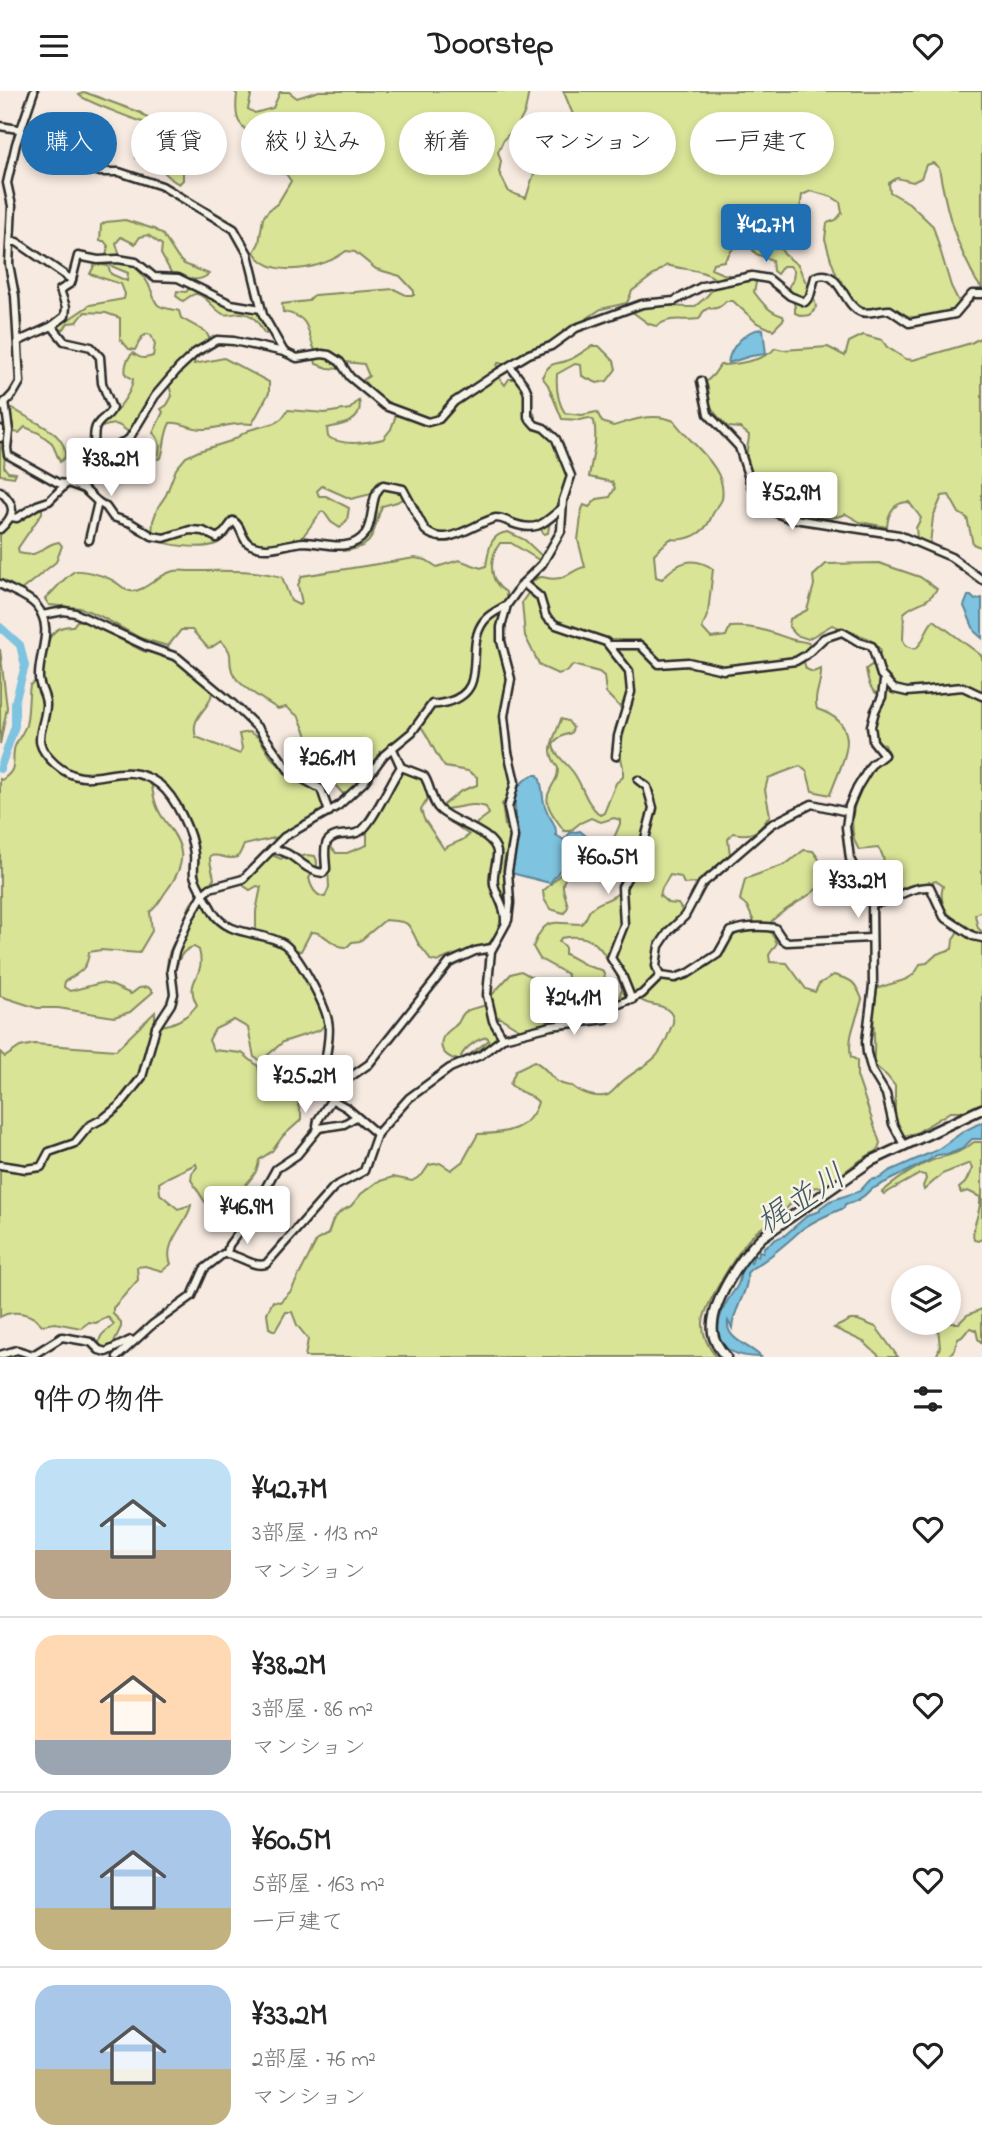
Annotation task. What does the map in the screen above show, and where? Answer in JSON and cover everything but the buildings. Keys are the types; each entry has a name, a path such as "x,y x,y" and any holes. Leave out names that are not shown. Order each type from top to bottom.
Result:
{"main road":[{"path":"726,1357 716,1345 713,1322 732,1274 750,1249 772,1230 870,1161 960,1122 982,1109"}],"street":[{"path":"34,91 20,130 7,184 12,206 9,264 14,284 20,382 2,405 9,431 6,452 8,455 58,483 84,489 106,507 113,517 131,523 152,536 164,538 190,530 203,531 217,538 224,534 233,521 238,525 244,541 252,546 265,548 304,542 336,547 359,540 368,529 376,490 383,485 403,489 425,530 440,537 461,533 496,518 519,525 536,526 555,516 562,508"},
{"path":"0,127 20,130 37,143 86,168 100,172 119,172 162,186 234,229 244,246 261,309 284,352"},
{"path":"11,242 17,242 72,280"},
{"path":"19,341 52,326 67,312 60,290 72,280 78,256 102,261 124,259 140,264 155,277 178,278 231,304 261,309"},
{"path":"11,517 17,517 49,501 77,472 131,437 163,386 179,367 206,345 222,339 284,352 297,358 329,355 340,362 350,377 385,406 434,422 454,402 529,354 551,346 583,325 642,304 674,301 703,286 752,276 769,279 790,296 805,302 810,296 814,277 825,274 832,277 855,309 867,313 890,310 909,323 955,314 972,293 982,294"},
{"path":"52,326 64,341 91,348 102,362 102,383 112,408 95,430 96,459"},
{"path":"503,1038 488,1006 487,981 492,948 508,920 510,911 508,871 514,837 508,808 515,782 504,716 511,679 501,641 501,627 507,605 523,583 542,564 561,531 562,508 571,477 569,466 552,433 535,425 528,417 528,393 510,366"},
{"path":"701,381 708,414 740,447 752,488 771,511 788,518 899,535 951,557 982,580"},
{"path":"0,429 0,438"},
{"path":"0,491 10,502 11,517 0,529"},
{"path":"89,540 98,502"},
{"path":"0,583 30,600 42,615 47,632 38,678 46,704 39,729 43,748 55,763 88,779 131,771 161,786 168,793 183,820 194,850 195,877 219,920 238,930 285,945 295,955 315,988 328,1020 325,1063 320,1077 325,1092 377,1134"},
{"path":"523,583 540,597 546,617 556,625 611,645 640,645 659,664 688,662 729,669 796,661 824,638 842,632 872,646 884,681 882,697 871,726 873,741 884,755 871,765 851,799 846,827 850,859 872,904 873,986 867,1053 872,1071 886,1094 893,1123 904,1145"},
{"path":"0,1165 41,1167 49,1152 75,1143 84,1130 104,1118 133,1089 147,1066 156,1027 173,999 172,962 181,933 204,894 210,888 243,879 284,837 329,812 356,790 392,747 412,732 429,706 456,701 467,692 471,684 482,623 507,605"},
{"path":"42,615 64,611 75,613 148,647 177,657 233,703 264,734 290,772 321,789 329,812"},
{"path":"611,645 629,671 630,679 629,701 618,736 616,755"},
{"path":"884,681 902,692 956,686 968,688 982,696"},
{"path":"392,747 401,767 424,776 441,811 485,835 496,849 494,885 505,913 499,936"},
{"path":"273,849 287,852 310,869 323,873 326,869 325,848 328,841 334,837 359,832 363,828 389,791 401,767"},
{"path":"632,1000 622,975 611,958 624,925 622,887 639,862 653,808 647,787 638,780"},
{"path":"660,976 656,966 659,946 669,931 685,916 702,884 772,824 812,804 848,812"},
{"path":"872,904 886,902 906,891 930,887 944,917 972,936 982,938"},
{"path":"660,976 675,978 690,973 718,954 731,931 735,929 775,928 787,942 871,938"},
{"path":"319,1128 318,1119 343,1082 369,1064 449,963 475,951 492,948"},
{"path":"117,1357 163,1315 186,1301 204,1269 223,1254 227,1253 258,1266 266,1265 334,1187 364,1171 377,1134 421,1088 450,1068 481,1055 503,1038 551,1026 599,1021 610,1016 617,1005 642,994 660,976"},
{"path":"227,1253 229,1245 249,1218 276,1169 297,1156 319,1128 344,1123 356,1117"},
{"path":"0,1355 17,1350 33,1355 62,1337 91,1342 99,1350 106,1352 133,1340"}],"green space":[{"path":"234,91 252,91 248,109 253,112 241,112 241,124 236,110 237,94"},
{"path":"319,91 529,91 525,112 509,112 509,134 498,152 501,161 499,172 509,192 526,198 533,175 676,175 676,112 573,112 563,91 982,91 982,288 975,280 953,229 939,168 933,163 926,165 921,178 913,182 897,178 889,183 890,192 909,203 933,226 951,286 960,304 956,311 933,317 910,317 889,307 873,315 861,316 854,311 850,297 837,276 825,239 827,223 836,220 842,213 840,202 811,191 802,195 800,210 775,217 778,224 785,229 779,246 784,254 799,266 813,296 816,307 811,315 802,316 795,313 789,286 794,271 790,266 783,266 777,274 773,271 772,260 756,254 745,241 737,243 724,261 713,263 711,269 753,279 756,283 754,292 760,300 770,310 783,316 784,319 773,330 757,323 733,301 726,301 716,308 708,308 699,319 673,320 656,326 649,324 631,311 655,305 694,307 713,287 714,278 709,275 667,265 632,291 627,303 601,309 556,339 505,363 498,363 501,380 505,385 509,379 516,379 537,422 556,442 566,467 568,483 548,533 544,534 540,528 505,518 476,527 449,542 440,542 422,533 405,497 382,506 368,542 343,551 344,547 362,539 376,497 371,494 351,499 322,486 317,491 319,496 326,496 349,508 347,520 340,528 321,512 301,539 270,549 249,542 235,520 223,539 212,545 184,546 164,542 152,535 153,521 176,469 186,457 231,441 249,430 275,423 288,410 325,413 350,409 359,400 360,407 355,418 345,424 327,428 328,437 355,443 383,439 391,429 396,415 409,419 412,412 380,400 363,380 369,376 364,364 345,362 340,369 316,364 318,355 305,323 300,318 283,312 282,304 308,301 314,295 394,289 406,295 414,295 414,291 400,276 376,269 355,252 346,251 325,262 299,269 285,269 262,261 254,252 259,243 263,218 278,203 291,181 287,175 385,175 385,112 259,112 273,108 280,92 289,92 297,98"},
{"path":"84,92 138,112 131,112 131,118 79,95"},
{"path":"167,175 183,175 179,184"},
{"path":"125,220 154,229 163,235 184,264 209,274 196,279 172,274 161,254 162,245 148,235 140,237 135,244 121,237 116,243 120,256 106,255 108,246 104,241 100,241 101,225"},
{"path":"114,261 137,269 145,278 158,305 179,311 181,318 206,332 214,347 195,359 194,364 224,358 269,382 269,393 252,424 202,429 170,423 161,458 158,459 159,442 153,433 163,412 161,409 172,396 169,385 163,383 130,433 115,424 102,427 103,422 118,409 130,391 133,379 126,375 125,369 129,357 133,353 142,358 153,356 155,344 151,335 142,337 135,350 129,349 120,339 120,318 106,313 85,312 77,322 68,323 60,331 56,328 90,305 124,299 121,284 90,274 95,264 108,266 111,274 127,281 128,273 109,263"},
{"path":"191,287 236,309 255,311 269,329 264,333 258,322 249,315 223,314 201,295 193,294 183,301 176,296 177,291 186,292"},
{"path":"863,335 882,340 887,347 906,359 913,360 971,343 982,337 982,548 973,544 967,518 959,513 949,495 942,496 933,517 930,544 917,539 916,528 921,518 909,502 899,504 893,509 887,527 860,522 846,514 812,518 776,507 760,493 753,479 747,456 749,435 740,428 728,427 711,407 706,382 720,365 758,359 775,348 783,350 828,347 845,356 849,342"},
{"path":"592,346 599,346 614,361 616,369 607,381 597,383 582,376 581,365 575,364 557,374 560,404 565,413 582,415 597,412 602,422 613,426 651,417 674,421 714,466 722,487 722,499 704,529 689,538 670,539 654,554 656,577 662,579 673,568 686,562 699,562 713,569 708,613 702,628 711,638 726,636 730,627 746,627 812,645 802,655 806,669 813,672 821,669 817,709 842,724 847,744 845,756 830,795 812,791 807,772 800,766 768,778 765,790 770,815 763,826 751,834 733,833 728,839 730,855 697,883 684,884 681,877 670,875 660,896 668,903 678,904 682,910 663,941 657,976 637,997 629,995 621,1000 619,997 624,985 615,962 608,962 600,948 590,940 561,938 559,942 565,946 565,954 602,970 605,981 597,1000 600,1004 612,1004 608,1014 601,1018 559,1021 527,1029 519,1029 499,1017 496,1041 476,1056 469,1057 489,1040 487,1037 479,1040 463,1053 463,1061 444,1053 441,1045 443,1037 467,1011 490,1002 489,998 511,974 521,971 558,991 568,993 573,989 567,974 540,959 533,947 537,937 541,930 551,923 581,924 594,906 618,893 626,874 620,868 596,865 579,867 566,876 563,884 568,907 564,913 550,909 544,899 543,891 570,864 585,857 610,856 615,851 611,845 620,824 620,820 614,818 601,822 591,818 570,831 564,831 551,812 547,801 558,768 551,750 561,719 568,721 573,728 571,733 555,741 555,751 573,772 600,815 604,813 616,783 623,777 615,729 622,709 606,693 604,676 599,672 573,665 568,671 558,674 540,666 525,636 522,602 529,592 529,584 534,580 542,577 560,578 585,567 578,540 582,509 584,505 589,507 597,499 610,497 615,488 612,482 589,477 595,442 594,421 589,418 562,419 542,377 551,365 571,359"},
{"path":"14,409 47,428 61,440 65,457 60,462 52,443 39,433 25,427 19,433 14,432 10,410"},
{"path":"4,428 7,430 4,467 8,472 16,473 14,477 0,475 0,448"},
{"path":"42,508 42,513 18,548 19,553 37,553 59,542 62,546 56,562 20,591 0,580 0,534 13,520 21,519"},
{"path":"508,532 525,540 542,556 539,560 511,543 500,543 492,562 493,576 500,588 506,592 499,640 507,683 502,726 512,777 508,796 502,804 505,826 510,835 503,866 506,899 501,921 492,941 438,962 430,960 409,926 399,921 385,920 360,941 352,942 347,947 311,932 301,951 295,950 286,942 256,931 256,911 261,887 250,890 244,886 245,880 272,855 281,859 286,856 295,859 306,855 315,856 317,865 309,878 314,891 325,897 329,887 327,850 331,847 336,853 347,853 367,845 367,827 405,771 423,777 430,795 421,810 444,849 469,835 441,814 474,829 477,823 489,814 486,807 481,806 445,809 442,806 461,791 477,785 477,777 468,771 445,767 417,723 382,753 354,789 343,794 310,743 299,717 286,707 278,709 239,682 232,671 230,653 221,641 208,648 192,630 181,630 168,646 140,638 81,608 49,605 45,599 76,571 105,577 125,589 136,591 174,571 236,571 282,577 291,601 299,605 302,603 298,585 302,576 415,558 426,560 437,567 459,560 481,568 486,566 491,544 497,536"},
{"path":"879,563 920,577 937,589 925,601 904,613 903,640 906,646 915,649 919,646 934,620 982,656 982,913 975,915 978,928 982,932 982,1103 962,1112 950,1112 916,1133 903,1136 895,1121 895,1086 873,1064 875,990 907,979 917,971 920,964 952,949 953,940 961,925 945,909 943,886 936,881 903,890 888,898 880,895 877,884 883,857 878,848 859,850 855,841 852,820 857,798 866,778 889,755 885,745 877,741 873,734 881,696 868,681 866,669 877,661 881,650 868,638 832,625 808,639 796,635 789,627 790,619 807,610 814,585 813,576 826,564"},
{"path":"83,620 143,651 171,657 212,691 209,703 196,723 196,737 240,754 242,748 239,734 249,732 259,738 271,757 284,770 320,794 325,810 279,837 244,845 238,857 210,856 214,879 205,887 200,883 195,841 184,812 158,779 151,781 158,809 179,845 179,870 150,912 152,931 139,953 101,950 89,952 85,967 65,981 64,987 70,991 101,983 131,994 139,988 148,987 153,992 130,1012 114,1017 58,1008 37,1008 0,996 0,779 12,770 15,747 26,725 30,685 41,678 45,651 51,636 56,630 73,626 77,621"},
{"path":"0,649 7,708 0,744"},
{"path":"804,850 813,851 822,865 820,885 770,923 755,924 747,906 740,900 745,879 786,864"},
{"path":"199,895 233,931 275,943 282,948 299,967 314,992 324,1025 320,1030 283,1042 261,1061 254,1057 248,1028 234,1020 215,1029 209,1040 213,1050 242,1053 258,1066 264,1090 267,1091 269,1079 291,1092 298,1086 301,1090 298,1106 301,1120 283,1136 272,1151 259,1160 254,1174 241,1192 244,1201 241,1204 234,1188 220,1187 216,1194 226,1206 223,1208 205,1202 191,1180 196,1164 159,1183 160,1194 178,1209 191,1205 189,1212 170,1248 171,1264 162,1271 145,1266 137,1267 138,1280 113,1308 113,1314 121,1322 121,1327 111,1348 104,1350 99,1346 102,1335 114,1324 108,1317 96,1323 89,1322 81,1328 55,1323 42,1325 22,1313 0,1317 0,1052 5,1057 20,1047 34,1044 116,1050 155,1012 155,1022 161,1026 185,1017 197,1005 193,989 200,967 199,950 194,947 186,950 175,971 168,972 168,960 190,906"},
{"path":"754,929 770,931 777,943 769,955 770,962 787,963 806,989 815,992 819,984 834,975 849,980 857,988 862,999 851,1035 851,1057 857,1060 857,1076 880,1143 877,1151 829,1184 801,1193 740,1251 710,1302 703,1322 704,1332 716,1357 305,1357 308,1339 297,1325 292,1312 286,1312 275,1331 269,1328 267,1313 273,1301 280,1302 291,1291 317,1240 328,1234 333,1220 361,1194 377,1182 393,1177 412,1181 422,1175 429,1165 440,1163 451,1170 463,1161 478,1134 506,1131 529,1119 538,1102 510,1084 516,1070 534,1061 559,1083 572,1086 588,1095 608,1095 657,1055 672,1025 673,1017 669,1011 640,999 660,980 686,979 707,967 725,952 732,937"},
{"path":"974,1142 982,1142 982,1239 974,1240 973,1235 980,1197 968,1191 961,1193 959,1188 965,1183 972,1169 970,1163 942,1174 924,1190 925,1175 920,1174 884,1194 882,1192 916,1168 957,1152"},
{"path":"982,1309 982,1343 976,1330 971,1328 958,1339 948,1357 936,1357 940,1347 939,1335 961,1335 961,1321 967,1315"},
{"path":"850,1320 876,1327 898,1357 880,1357 864,1342 834,1328"}],"water":[{"path":"763,329 766,354 728,363 740,340 751,332"},
{"path":"968,596 975,600 982,598 982,638 975,632 964,606"},
{"path":"538,775 540,779 544,805 556,835 564,840 570,833 580,831 591,840 584,852 564,866 550,883 511,873 518,840 515,795 524,781"},
{"path":"982,1122 982,1139 972,1139 962,1149 937,1155 870,1190 858,1200 845,1204 844,1208 805,1227 751,1269 747,1273 746,1286 732,1328 728,1321 728,1328 735,1338 761,1357 731,1351 723,1344 719,1336 721,1314 738,1284 742,1267 748,1258 751,1263 754,1255 758,1257 759,1251 763,1252 764,1247 784,1236 808,1215 820,1211 820,1208 830,1201 860,1191 870,1180 880,1178 889,1171 937,1150"}],"waterway":[{"path":"0,627 20,645 25,666 15,702 15,726 0,769"}],"water label":[{"name":"梶並川","path":"802,1201"}]}
